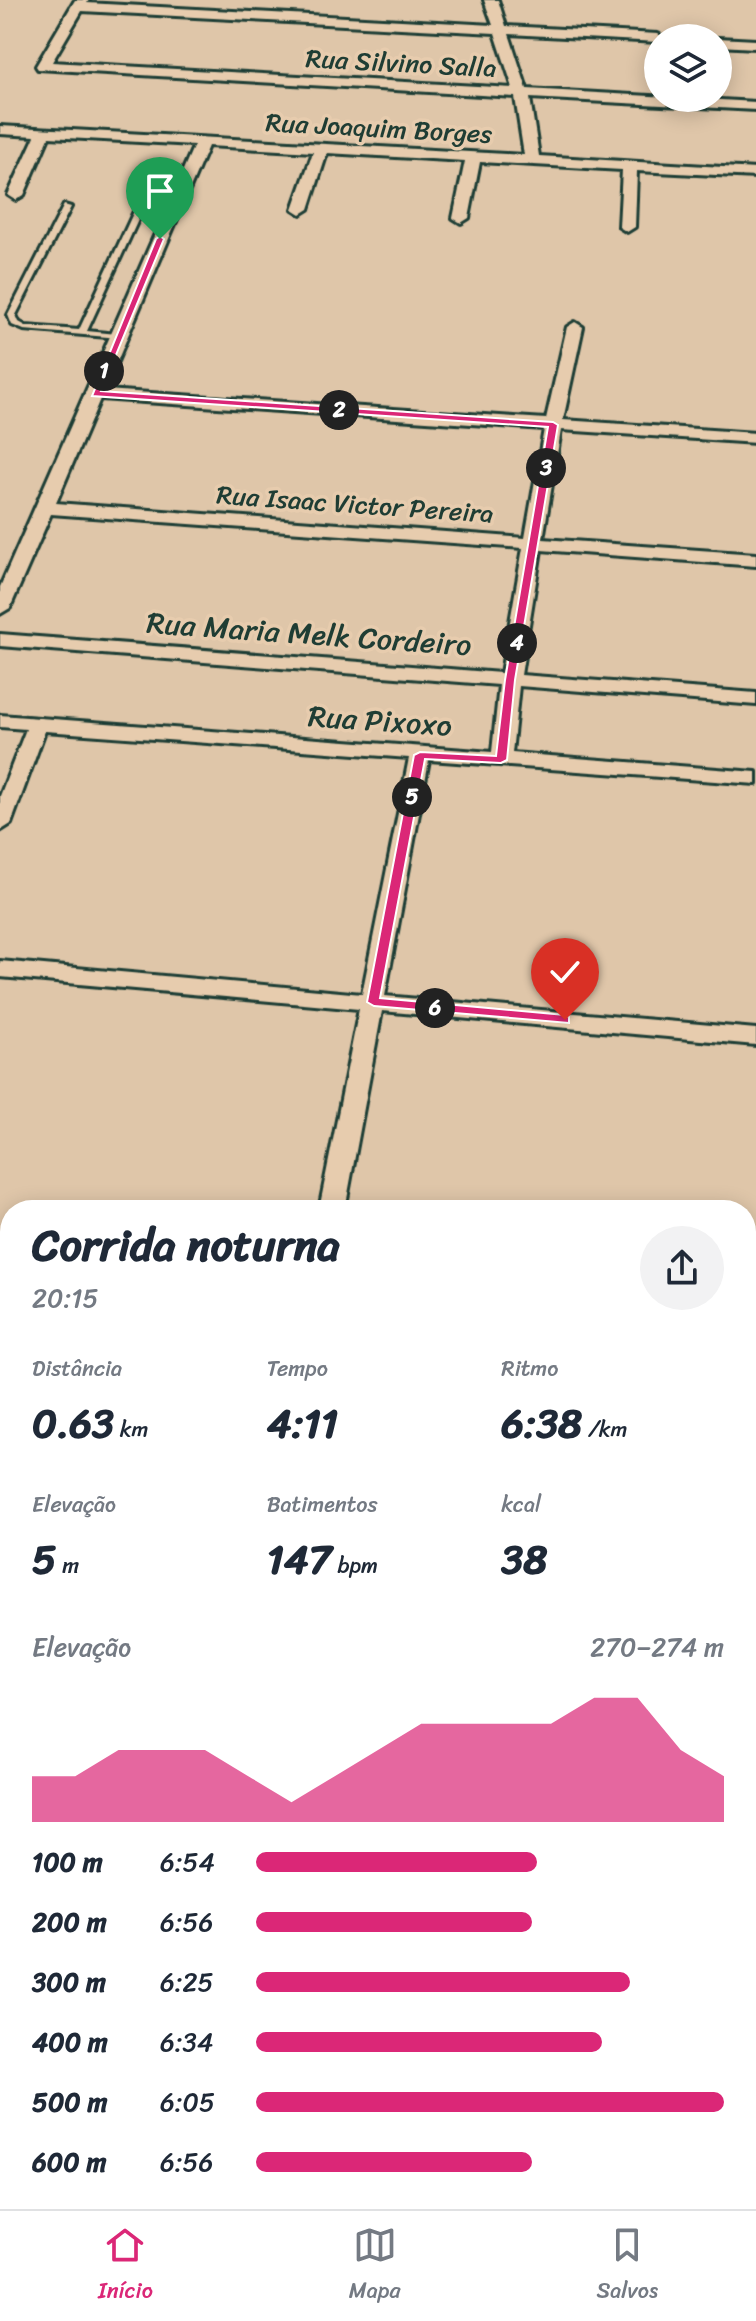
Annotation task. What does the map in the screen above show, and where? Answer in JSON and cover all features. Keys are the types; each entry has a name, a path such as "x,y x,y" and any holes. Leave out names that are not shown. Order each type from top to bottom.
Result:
{"street":[{"path":"491,0 522,94 532,161"},
{"path":"80,3 644,37"},
{"name":"Rua Silvino Salla","path":"80,3 43,66 756,106"},
{"path":"732,43 756,44"},
{"name":"Rua Joaquim Borges","path":"0,130 756,173"},
{"path":"16,195 44,132"},
{"path":"0,608 202,143"},
{"path":"301,209 321,149"},
{"path":"461,218 473,158"},
{"path":"627,227 630,167"},
{"path":"501,760 510,680 553,425 575,327"},
{"path":"95,394 756,438"},
{"name":"Rua Isaac Victor Pereira","path":"46,508 756,560"},
{"name":"Rua Maria Melk Cordeiro","path":"0,640 756,699"},
{"name":"Rua Pixoxo","path":"0,721 756,778"},
{"path":"0,824 38,723"},
{"path":"334,1200 420,755"},
{"path":"0,969 756,1037"}],"lane":[{"path":"67,207 12,315 15,323 24,328 117,336"},
{"path":"82,333 139,209"}],"route":[{"path":"160,239 95,394 553,425 510,680 501,760 420,755 374,1002 565,1020"}]}
